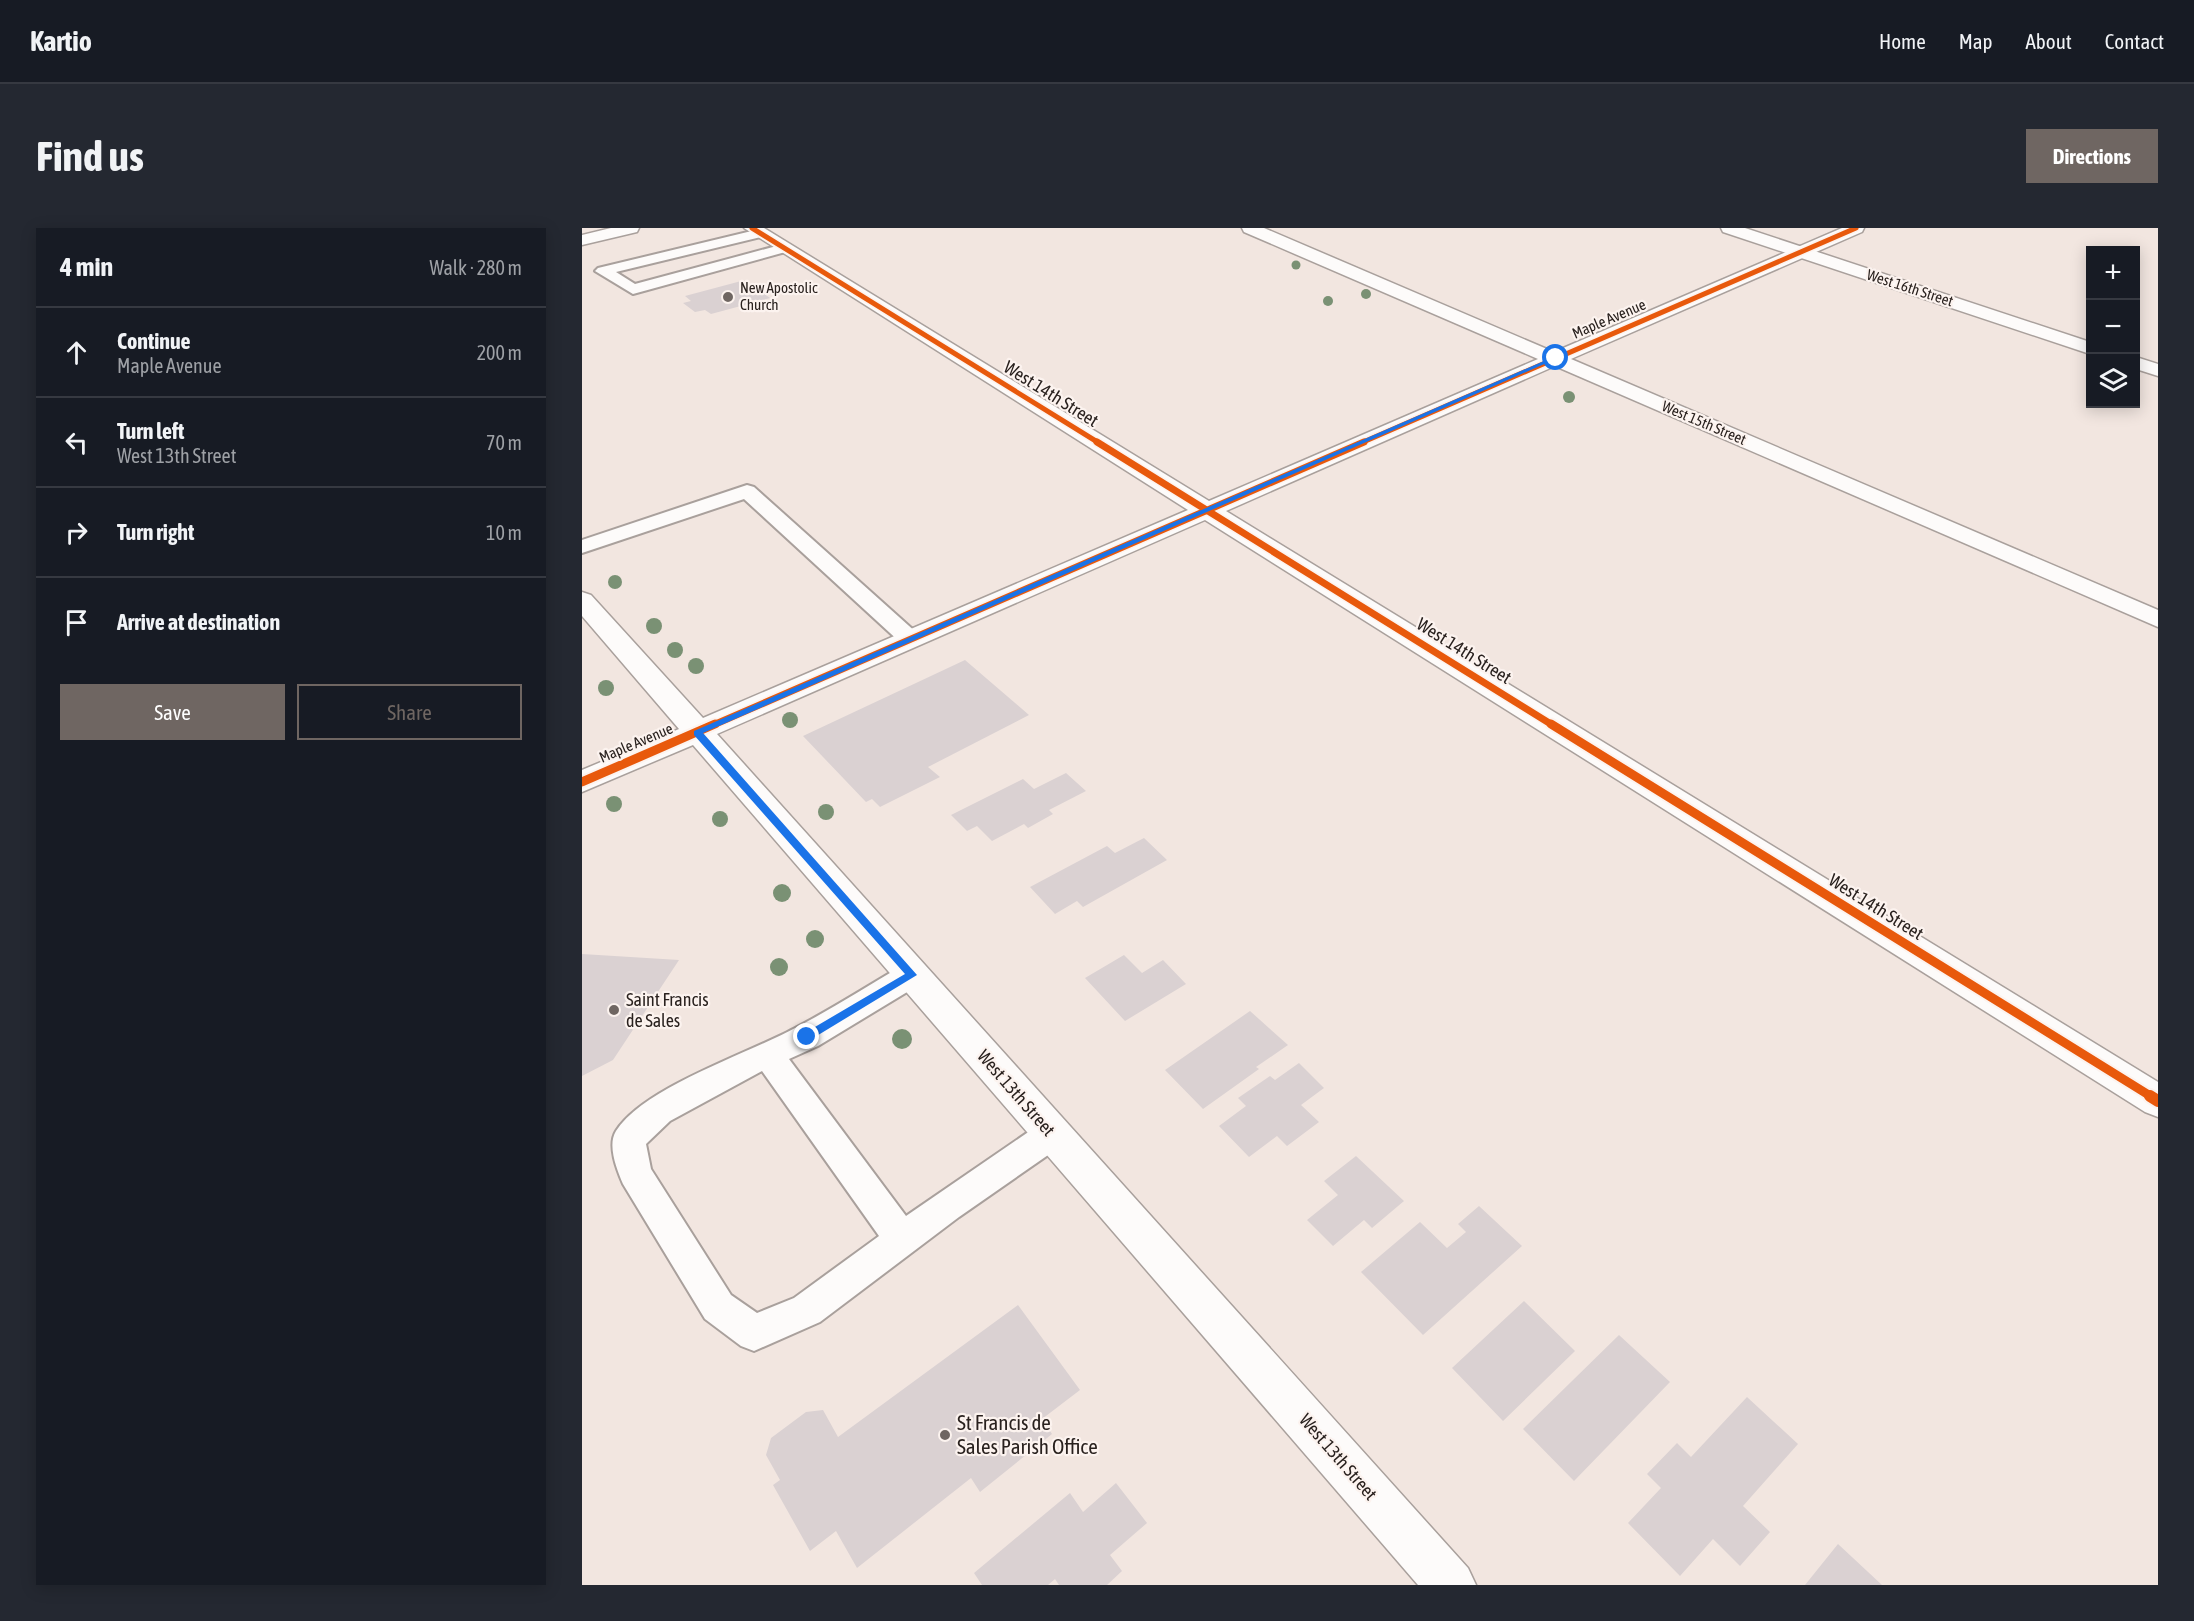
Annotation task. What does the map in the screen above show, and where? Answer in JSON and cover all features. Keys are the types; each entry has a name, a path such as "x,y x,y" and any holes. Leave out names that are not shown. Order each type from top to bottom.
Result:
{"street":[{"path":"582,240 631,228"},
{"name":"West 15th Street","path":"1250,228 2158,619"},
{"name":"West 16th Street","path":"1729,228 2086,346"},
{"name":"Maple Avenue","path":"582,782 1856,228"},
{"name":"West 14th Street","path":"756,230 2158,1101"},
{"path":"2140,364 2158,370"},
{"name":"West 13th Street","path":"582,600 1450,1585"}],"lane":[{"path":"756,230 603,271 633,289 784,248"},
{"path":"582,547 747,491 910,639"},
{"path":"912,975 807,1037 768,1054 658,1111 628,1140 635,1173 718,1307 754,1333 807,1310 947,1206 1052,1134"},
{"path":"768,1054 902,1240"}],"building":[{"name":"New Apostolic Church","path":"745,280 770,298 711,314 705,310 695,312 683,303 691,301 685,296"},
{"path":"965,660 1029,715 928,767 940,777 880,807 872,799 866,802 803,736"},
{"path":"1066,773 1086,791 1049,810 1053,814 1028,828 1024,824 992,841 977,826 967,831 951,815 1023,779 1034,789"},
{"path":"1144,838 1167,860 1083,907 1077,901 1055,914 1030,887 1107,846 1115,853"},
{"name":"Saint Francis de Sales","path":"582,954 679,960 613,1060 582,1076"},
{"path":"1124,955 1142,973 1163,960 1186,984 1125,1021 1085,978"},
{"path":"1250,1011 1288,1045 1203,1109 1165,1070"},
{"path":"1299,1063 1324,1088 1301,1105 1319,1122 1287,1146 1277,1136 1249,1157 1219,1126 1246,1106 1238,1098 1270,1076 1275,1080"},
{"path":"1356,1156 1404,1201 1372,1228 1364,1220 1333,1246 1307,1220 1338,1195 1324,1181"},
{"path":"1479,1206 1522,1246 1423,1335 1361,1272 1420,1222 1447,1248 1466,1232 1458,1224"},
{"path":"1524,1301 1575,1351 1503,1421 1452,1368"},
{"name":"St Francis de Sales Parish Office","path":"1018,1305 1080,1390 1042,1419 1052,1434 980,1492 971,1478 857,1568 836,1531 810,1551 773,1485 780,1480 766,1455 771,1438 806,1412 823,1410 838,1437"},
{"path":"1619,1335 1670,1382 1574,1481 1523,1429"},
{"path":"1747,1397 1798,1444 1743,1506 1770,1532 1740,1566 1713,1539 1680,1576 1628,1523 1661,1488 1647,1474 1677,1443 1691,1457"},
{"path":"1116,1483 1147,1523 1110,1555 1122,1571 1107,1585 1059,1585 1055,1579 1048,1585 982,1585 974,1573 1070,1493 1083,1512"},
{"path":"1838,1544 1882,1585 1805,1585"}],"cycle path":[{"path":"752,228 2158,1101"},
{"path":"582,782 1856,228"}],"place":[{"name":"New Apostolic Church","path":"728,297"},
{"name":"Saint Francis de Sales","path":"614,1010"},
{"name":"St Francis de Sales Parish Office","path":"945,1435"}],"route":[{"path":"807,1037 912,975 697,733 1556,358"}]}
